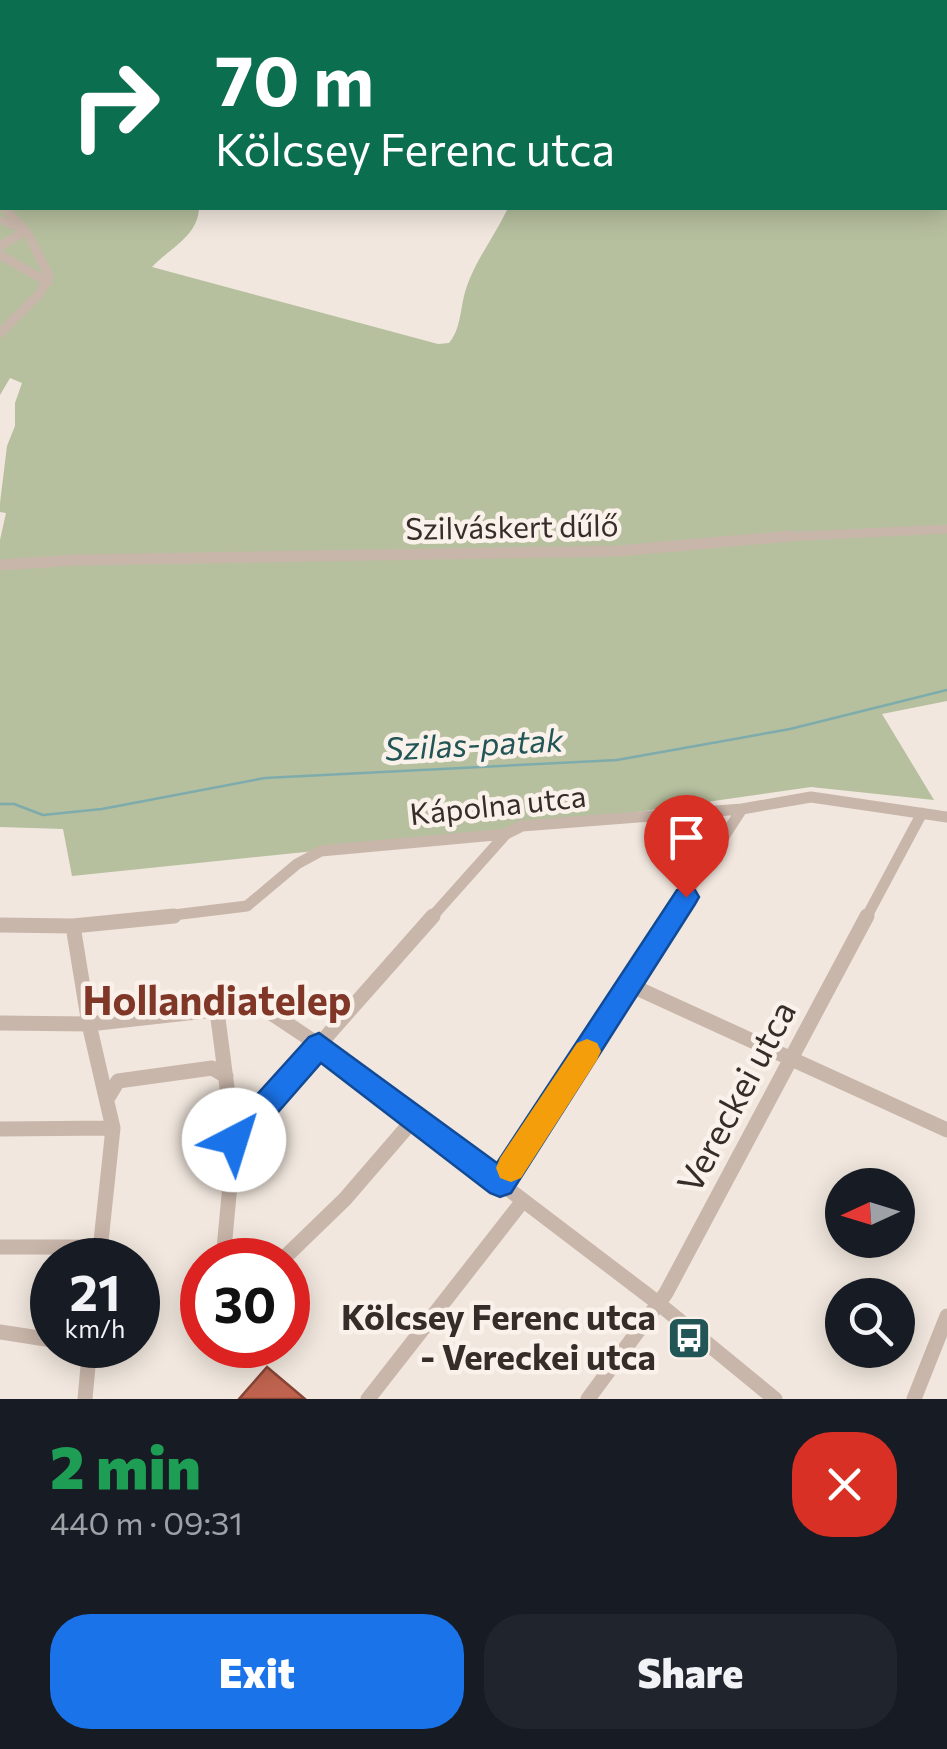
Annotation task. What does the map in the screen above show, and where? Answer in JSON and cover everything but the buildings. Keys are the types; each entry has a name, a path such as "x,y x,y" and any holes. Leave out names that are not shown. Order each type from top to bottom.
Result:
{"street":[{"path":"0,333 6,322 30,306 48,282 48,270 26,230 6,210"},
{"path":"0,220 26,230"},
{"path":"0,246 26,230"},
{"path":"0,255 48,282"},
{"name":"Szilváskert dűlő","path":"77,560 618,551 799,535 947,529"},
{"path":"0,565 77,560"},
{"name":"Kápolna utca","path":"0,925 73,926 251,906 297,863 321,850 506,834 522,826 742,809 811,797 947,816"},
{"path":"500,1184 742,809"},
{"name":"Vereckei utca","path":"588,1399 658,1303 922,813"},
{"path":"234,1140 506,834"},
{"path":"73,926 89,1024 113,1128 102,1238"},
{"path":"630,985 947,1130"},
{"path":"0,1023 89,1024 259,1008 319,1045 658,1303 775,1399"},
{"path":"217,1011 234,1140 225,1238"},
{"path":"108,1096 118,1081 212,1068 226,1076"},
{"path":"305,1238 345,1199 414,1120"},
{"path":"0,1129 113,1128"},
{"path":"368,1399 522,1202"},
{"path":"0,1247 30,1249"},
{"path":"914,1399 947,1316"},
{"path":"0,1332 30,1337"},
{"path":"85,1399 86,1368"}],"green space":[{"path":"0,210 199,210 188,234 152,267 438,344 449,343 455,333 472,273 507,210 947,210 947,701 882,714 934,800 811,787 491,833 72,876 63,829 0,827 0,540 6,513 0,512 0,503 7,446 15,426 15,403 22,383 10,378 0,395"}],"waterway":[{"name":"Szilas-patak","path":"0,804 14,804 43,815 102,809 265,778 617,760 790,729 947,690"}],"slow traffic":[{"path":"511,1168 587,1051"}],"place":[{"name":"Kölcsey Ferenc utca - Vereckei utca","path":"689,1338"}],"district":[{"name":"Hollandiatelep","path":"217,1001"}],"route":[{"path":"234,1140 319,1045 500,1184 686,897"}]}
